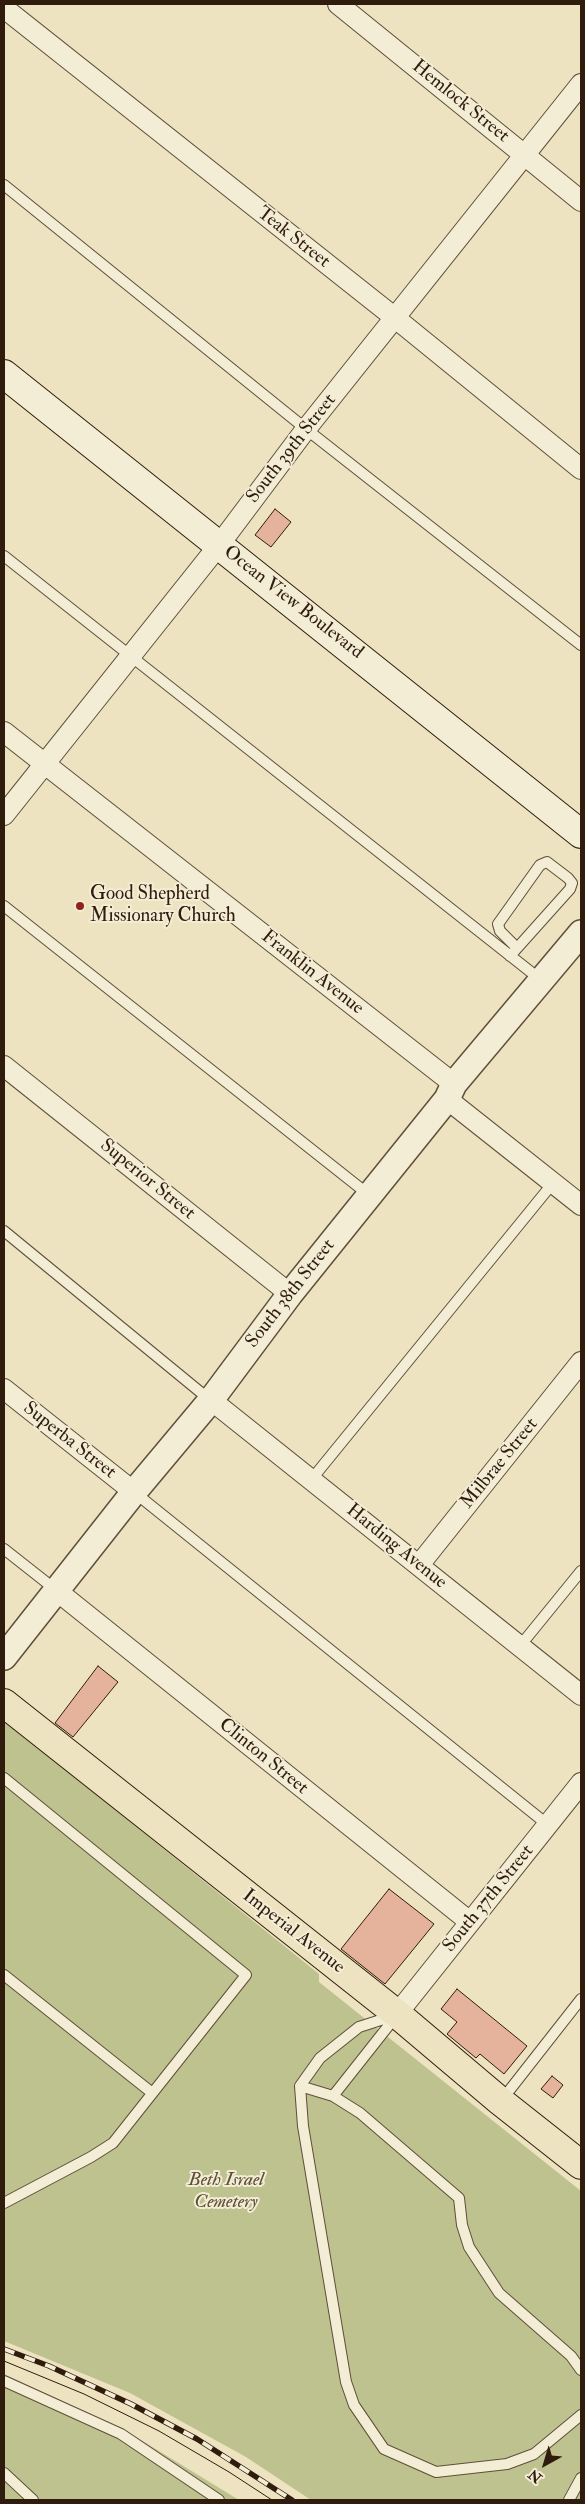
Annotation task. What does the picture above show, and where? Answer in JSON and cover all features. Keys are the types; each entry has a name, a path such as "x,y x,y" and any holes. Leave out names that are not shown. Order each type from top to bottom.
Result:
{"main road":[{"name":"Ocean View Boulevard","path":"4,374 581,834"},
{"name":"Imperial Avenue","path":"4,1702 397,2014 500,2101 581,2165"}],"street":[{"name":"Hemlock Street","path":"338,4 581,201"},
{"name":"Teak Street","path":"4,8 581,469"},
{"name":"South 39th Street","path":"4,815 219,545 306,428 581,84"},
{"name":"Franklin Avenue","path":"4,732 451,1092 553,1183 581,1205"},
{"name":"South 38th Street","path":"4,1657 134,1492 211,1400 290,1294 541,980 581,933"},
{"name":"Superior Street","path":"4,1066 290,1294"},
{"name":"Milbrae Street","path":"419,1565 581,1362"},
{"name":"Superba Street","path":"4,1390 134,1492"},
{"name":"Harding Avenue","path":"211,1400 581,1695"},
{"name":"Clinton Street","path":"56,1591 470,1922"},
{"name":"South 37th Street","path":"397,2014 581,1783"}],"lane":[{"path":"4,185 306,428 581,645"},
{"path":"4,556 130,657 514,952 541,980"},
{"path":"547,862 572,883 570,889 514,952 500,931 498,924 540,865 547,862"},
{"path":"4,906 369,1195"},
{"path":"311,1480 553,1183"},
{"path":"4,1231 211,1400"},
{"path":"134,1492 548,1824"},
{"path":"4,1549 56,1591"},
{"path":"520,1646 581,1570"},
{"path":"4,1778 246,1975 113,2142 4,2203"},
{"path":"4,1975 151,2092"},
{"path":"500,2101 581,2000"},
{"path":"397,2014 359,2027 320,2058 300,2086 303,2126 346,2382 354,2406 384,2449 436,2472 507,2464 534,2454 581,2415"},
{"path":"333,2096 397,2014"},
{"path":"300,2086 333,2096 360,2113 459,2198 462,2225 469,2247 499,2293 570,2356 581,2370"},
{"path":"4,2381 121,2434 219,2500"},
{"path":"4,2473 33,2500"},
{"path":"569,2500 581,2478"}],"green space":[{"name":"Beth Israel Cemetery","path":"4,1720 319,1974 319,1982 581,2191 581,2500 311,2500 246,2457 130,2393 4,2341"},
{"path":"4,2374 123,2429 239,2500 4,2500"}],"building":[{"path":"275,509 291,522 271,547 255,535"},
{"path":"98,1666 118,1682 73,1737 55,1723"},
{"path":"389,1889 434,1924 385,1984 341,1949"},
{"path":"457,1989 527,2046 504,2074 480,2054 476,2058 447,2034 457,2022 441,2009"},
{"path":"552,2076 563,2085 553,2098 541,2089"}],"tram line":[{"path":"4,2361 84,2394 159,2431 272,2500"}],"railway":[{"path":"4,2349 49,2366 131,2404 197,2439 292,2500"}],"place":[{"name":"Good Shepherd Missionary Church","path":"80,906"}]}
